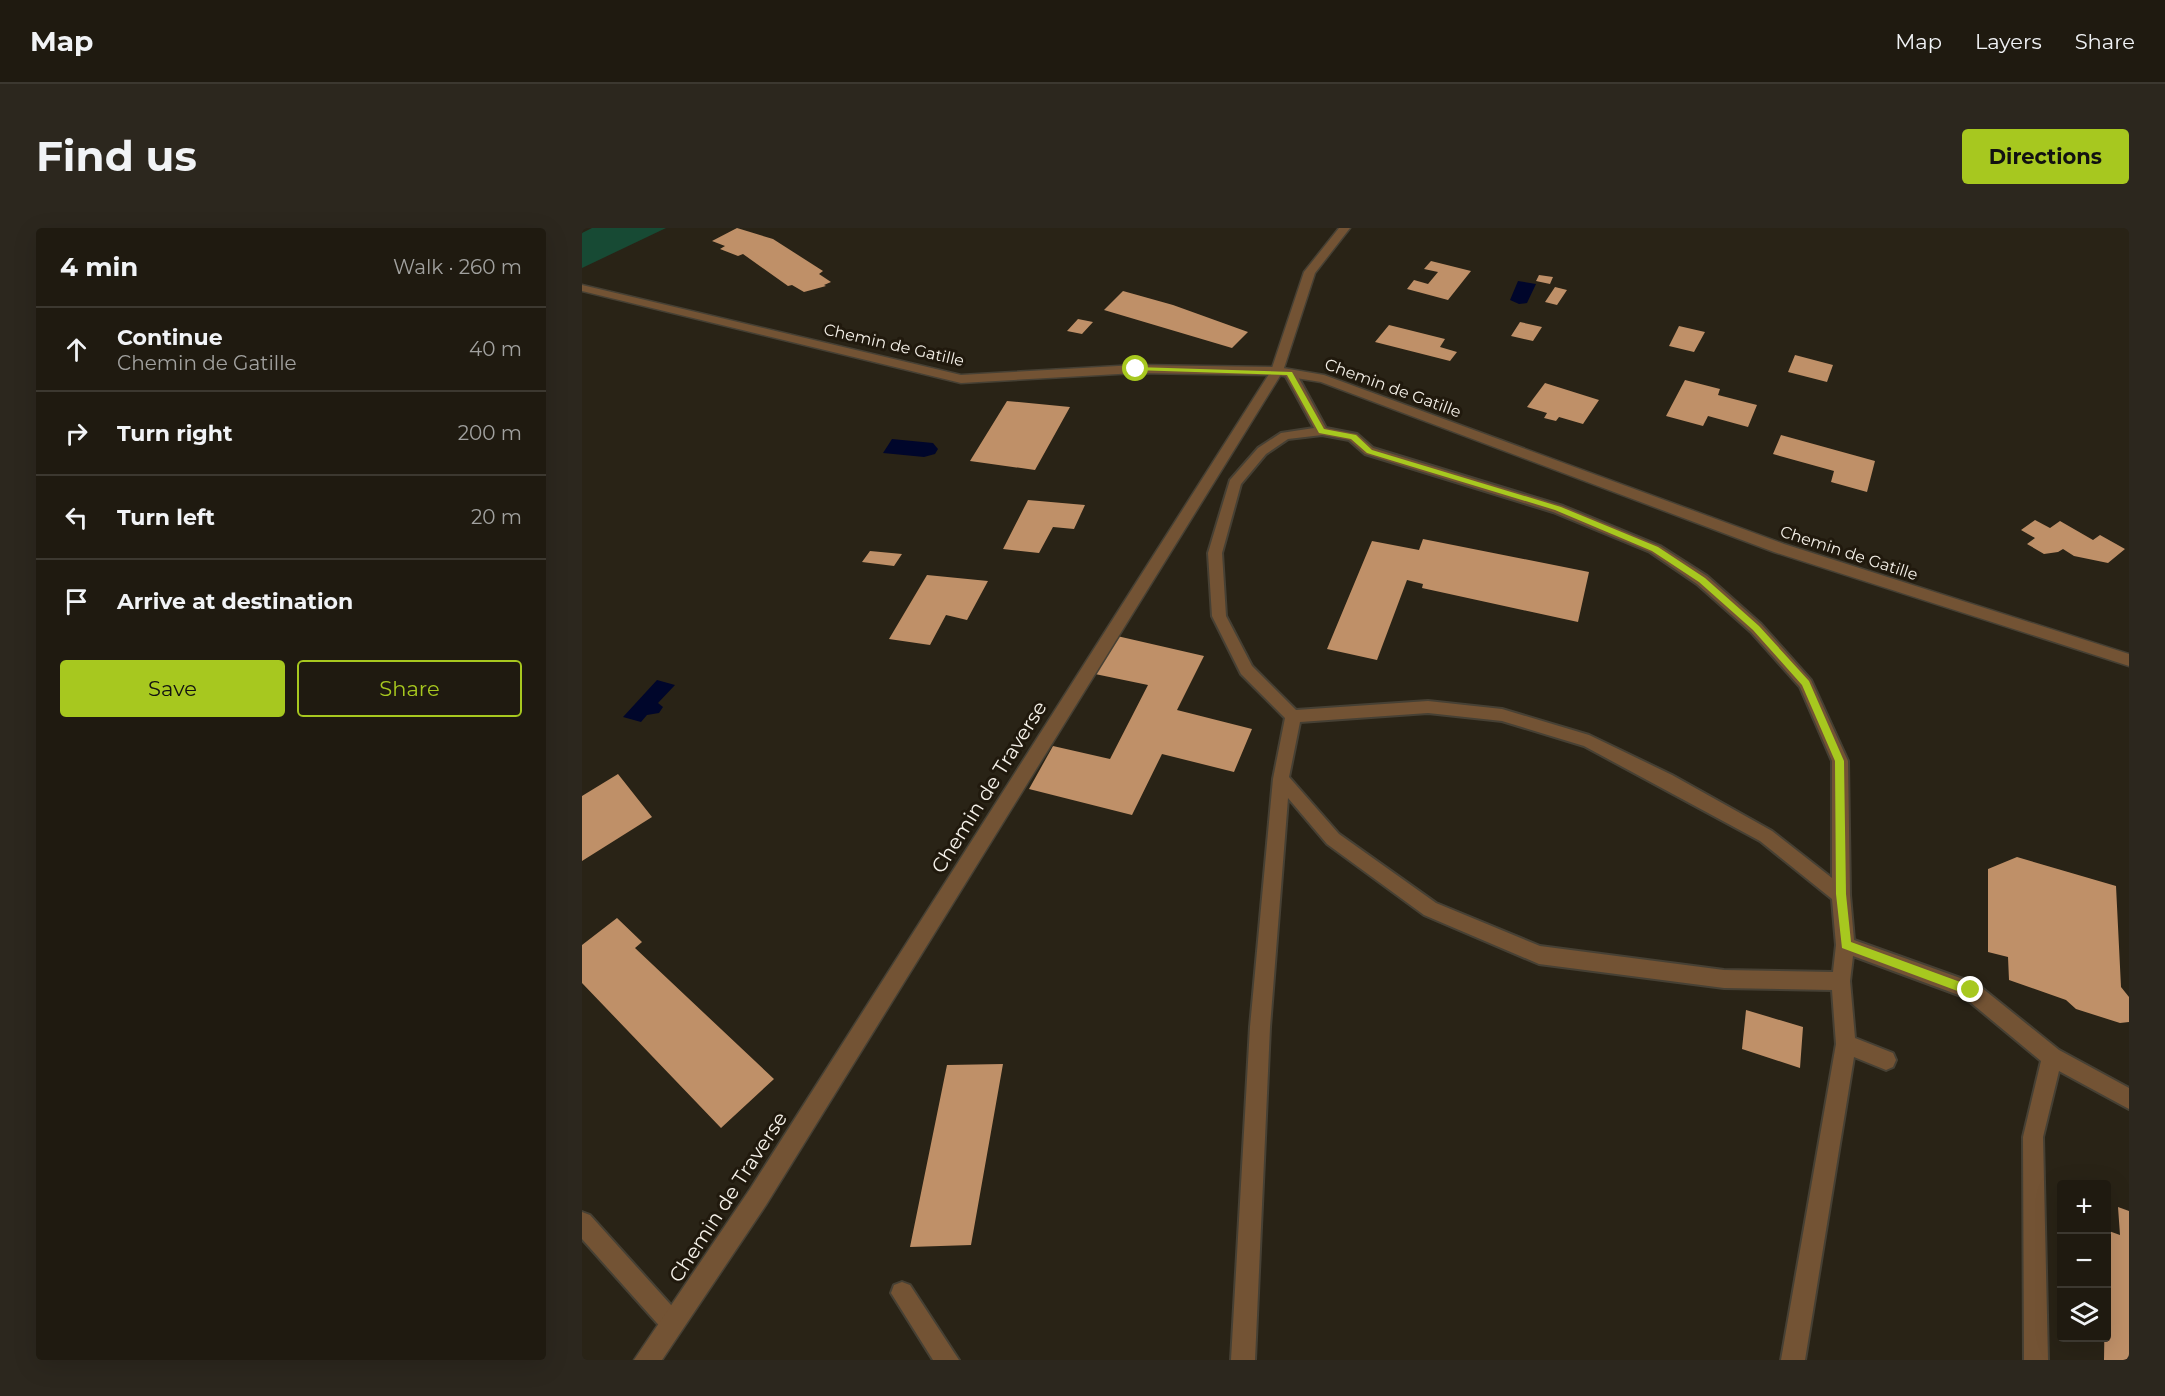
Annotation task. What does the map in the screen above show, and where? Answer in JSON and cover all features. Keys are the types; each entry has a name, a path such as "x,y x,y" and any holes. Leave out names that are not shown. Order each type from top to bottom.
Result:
{"street":[{"name":"Chemin de Traverse","path":"647,1360 764,1187 1283,372 1310,272 1345,228"},
{"name":"Chemin de Gatille","path":"582,288 961,379 1136,369 1283,372 1324,379 1779,548 2129,660"}],"lane":[{"path":"1283,372 1322,431"},
{"path":"1793,1360 1846,1044 1841,981 1845,945 1841,894 1840,761 1806,684 1756,628 1702,580 1655,549 1558,509 1369,451 1353,437 1322,431 1285,436 1262,451 1235,483 1215,553 1219,616 1246,670 1293,716 1428,707 1502,715 1589,741 1666,780 1766,836 1841,894"},
{"path":"1243,1360 1260,1027 1281,779 1293,716"},
{"path":"1281,779 1334,839 1430,909 1539,955 1724,979 1841,981"},
{"path":"1845,945 1971,990 2052,1057 2129,1099"},
{"path":"1846,1044 1886,1060"},
{"path":"2036,1360 2033,1137 2052,1057"},
{"path":"582,1223 672,1323"},
{"path":"902,1293 947,1360"}],"green space":[{"path":"592,228 666,228 582,268 582,233"}],"water":[{"path":"1518,281 1536,284 1527,303 1519,304 1510,300"},
{"path":"892,439 933,443 938,449 935,454 924,457 883,453"},
{"path":"657,680 675,685 658,703 663,707 659,713 647,715 641,722 623,717"}],"building":[{"path":"737,228 773,239 823,271 819,274 831,282 824,285 826,286 804,292 792,285 788,286 743,254 738,256 720,249 725,246 712,241"},
{"path":"1431,261 1471,271 1448,300 1407,289 1414,280 1428,284 1438,272 1424,269"},
{"path":"1539,275 1553,277 1550,284 1536,281"},
{"path":"1555,287 1567,290 1557,305 1545,302"},
{"path":"1123,291 1173,305 1248,332 1232,348 1104,310"},
{"path":"1078,319 1093,322 1082,334 1067,331"},
{"path":"1520,322 1542,327 1533,341 1511,336"},
{"path":"1389,325 1445,339 1440,347 1457,352 1450,361 1375,342"},
{"path":"1679,326 1705,332 1694,352 1669,346"},
{"path":"1795,355 1833,365 1827,382 1788,372"},
{"path":"1685,380 1720,389 1718,395 1757,405 1748,427 1708,416 1703,426 1666,416"},
{"path":"1545,383 1599,400 1583,424 1559,417 1556,421 1544,418 1547,413 1527,407"},
{"path":"1007,401 1070,407 1035,470 970,461"},
{"path":"1781,435 1875,461 1867,492 1831,482 1834,471 1773,454"},
{"path":"1028,500 1085,505 1074,529 1053,527 1039,553 1003,549"},
{"path":"2035,520 2050,528 2060,521 2093,540 2100,535 2125,549 2108,563 2074,556 2063,549 2044,554 2027,544 2035,538 2021,530"},
{"path":"1423,539 1589,572 1578,622 1422,588 1423,584 1407,580 1377,660 1327,649 1372,541 1419,550"},
{"path":"870,551 902,554 894,566 862,562"},
{"path":"927,575 988,581 967,620 946,615 930,645 889,639"},
{"path":"1117,636 1204,656 1177,710 1252,729 1234,772 1162,754 1132,815 1029,789 1053,746 1110,759 1148,685 1095,674"},
{"path":"618,774 652,817 582,861 582,796"},
{"path":"2017,857 2116,886 2121,987 2129,997 2129,1022 2120,1023 2076,1009 2066,1000 2009,980 2008,957 1988,952 1988,869"},
{"path":"617,918 642,942 635,948 774,1079 721,1128 582,983 582,945"},
{"path":"1746,1010 1803,1027 1800,1068 1742,1049"},
{"path":"1003,1064 971,1245 910,1247 947,1065"},
{"path":"2118,1207 2129,1211 2129,1360 2104,1360 2104,1342 2111,1342 2111,1232 2120,1235"}],"route":[{"path":"1136,369 1290,373 1322,431 1353,437 1369,451 1558,509 1655,549 1702,580 1756,628 1806,684 1840,761 1841,894 1845,945 1971,990"}]}
